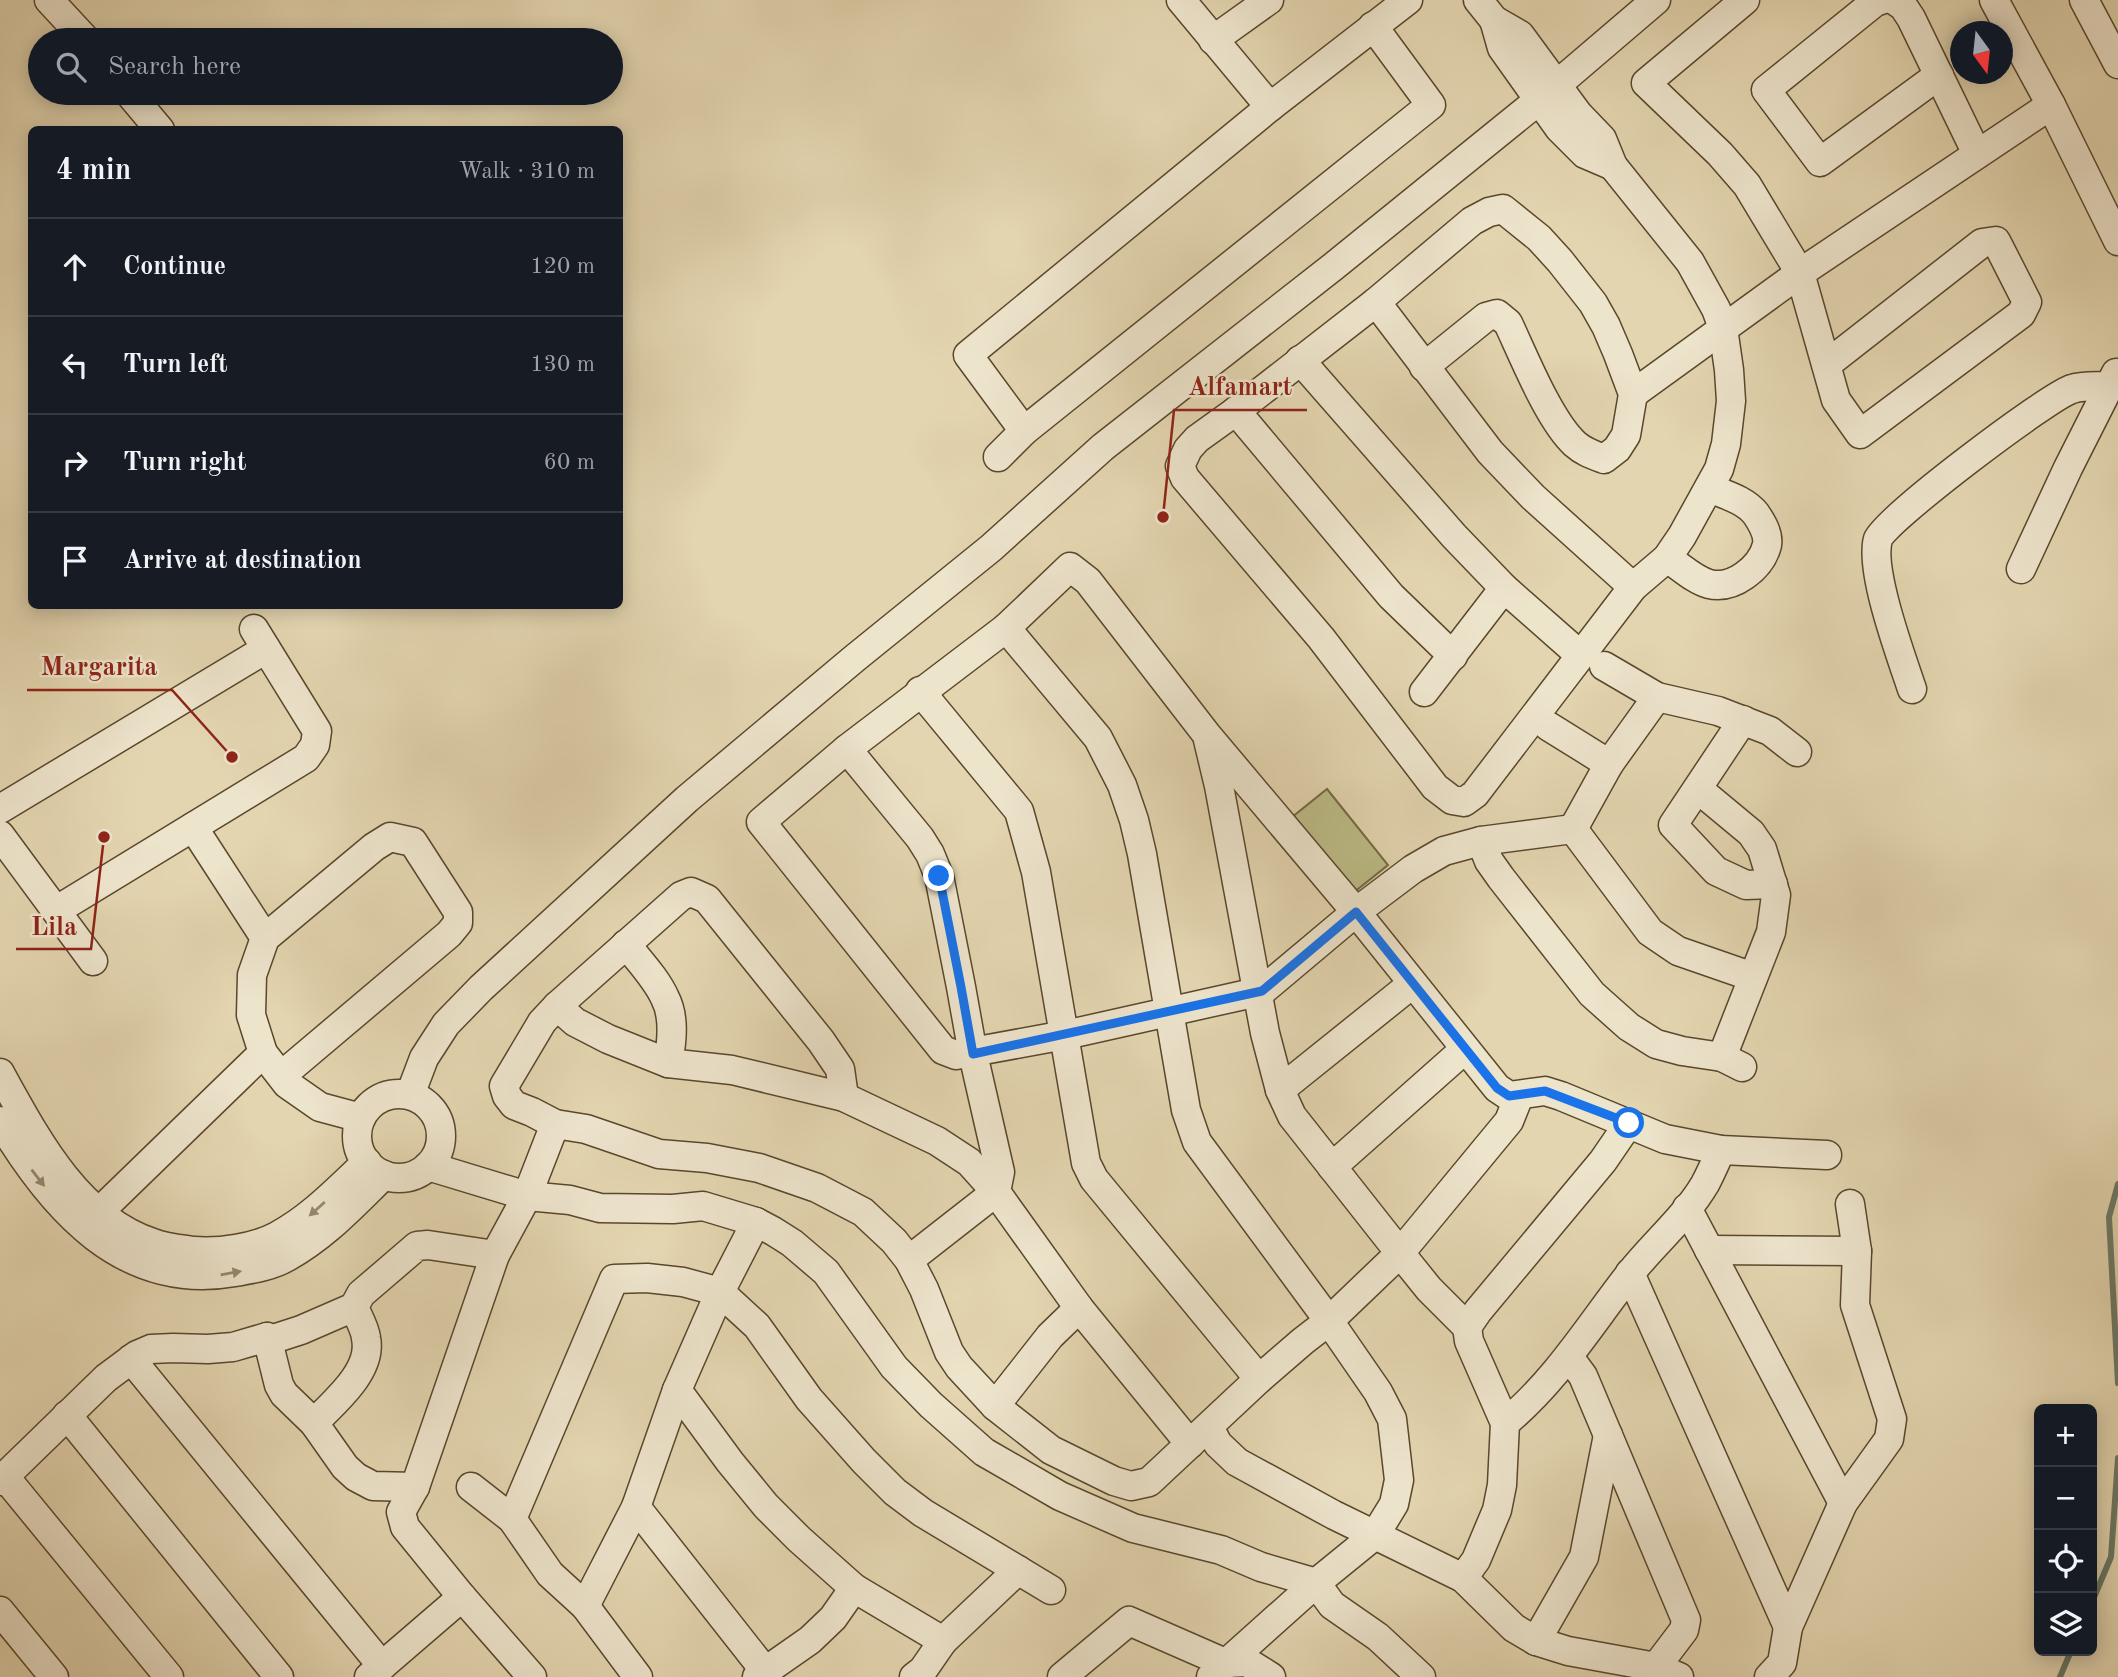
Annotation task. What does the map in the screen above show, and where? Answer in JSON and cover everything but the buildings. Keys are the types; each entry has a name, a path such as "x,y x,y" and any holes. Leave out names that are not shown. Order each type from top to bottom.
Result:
{"street":[{"path":"48,0 75,28"},
{"path":"1181,0 1270,107"},
{"path":"1213,40 1269,0"},
{"path":"1024,431 968,355 1270,107 1408,0"},
{"path":"410,1095 424,1058 446,1024 481,988 687,799 991,548 1103,447 1548,93 1656,0"},
{"path":"1745,0 1646,83 1720,154 1747,185 1800,273 1826,365 1836,400 1860,434 2021,314 2026,302 1996,241 1982,243 1826,365"},
{"path":"1881,0 1875,2 1766,90 1820,162 1939,75"},
{"path":"1894,0 1903,6 1911,18 1977,153"},
{"path":"1994,0 2051,105 2118,241"},
{"path":"2084,0 2118,64"},
{"path":"1424,367 1486,317 1497,314 1508,323 1554,417 1576,444 1590,454 1604,459 1617,449 1626,435 1633,394 1606,326 1593,303 1546,245 1503,209 1489,212 1472,221 1376,302 1197,439 1188,449 1180,466 1185,478 1321,638 1435,787 1452,800 1464,802 1475,794 1592,660 1633,587 1667,558 1696,513 1718,469 1726,444 1731,401 1723,328 1716,309 1690,262 1613,166 1584,154 1559,128 1548,93 1502,48 1486,10"},
{"path":"998,457 1024,431 1431,105 1373,26"},
{"path":"139,105 157,126"},
{"path":"1633,394 1800,273 2051,105"},
{"path":"1376,302 1490,452 1533,497 1633,587"},
{"path":"1300,360 1454,536 1504,588 1592,660 1657,697 1718,710 1770,731 1797,752"},
{"path":"2021,569 2114,378"},
{"path":"1912,689 1879,575 1875,553 1878,535 2022,419 2071,389 2114,378"},
{"path":"1236,411 1391,596 1453,656"},
{"path":"1667,558 1702,581 1722,586 1749,572 1759,561 1767,544 1766,531 1759,518 1742,502 1709,488"},
{"path":"1573,829 1481,841 1444,851 1413,869 1356,912 1267,988 1257,993 973,1054 956,1055 943,1050 761,822 920,691 1006,628 1070,567 1088,581 1207,735 1356,912 1497,1088 1509,1096 1545,1091 1665,1139 1721,1150 1827,1155"},
{"path":"1424,692 1504,588"},
{"path":"1006,628 1098,738 1122,785 1142,854 1186,1110 1197,1142 1329,1321 1378,1392 1392,1419 1399,1480 1394,1504 1375,1535 1218,1670"},
{"path":"0,809 260,639 317,731 315,745 306,758 57,910"},
{"path":"920,691 1019,811 1036,873 1086,1163 1094,1179 1259,1379"},
{"path":"1573,829 1609,764 1657,697"},
{"path":"1744,720 1673,825 1716,871 1746,885 1773,884"},
{"path":"1548,726 1609,764"},
{"path":"1207,735 1271,1063 1280,1090 1292,1116 1332,1167 1429,1289 1467,1327 1469,1341 1505,1423 1502,1485 1497,1510 1476,1560 1463,1578"},
{"path":"847,749 920,838 939,876 973,1054 1000,1172 996,1192 909,1260"},
{"path":"1481,841 1489,861 1501,878 1592,994 1611,1014 1657,1044 1732,1062 1753,977 1771,932 1776,895 1762,849 1751,833 1698,789"},
{"path":"193,827 265,938"},
{"path":"1573,829 1650,932 1678,951 1753,977"},
{"path":"0,835 93,961"},
{"path":"281,1076 449,934 458,923 458,912 413,842 390,837 265,938 252,975 251,1015 263,1053 287,1084 320,1107 361,1118"},
{"path":"844,1097 840,1069 827,1050 707,899 691,892 681,895 557,1006 542,1022 504,1086 514,1105 555,1124 586,1129 659,1154 730,1162 793,1178 840,1198 863,1212 894,1241 909,1260 924,1289 949,1352 973,1384 995,1406 1051,1450 1114,1481 1131,1486 1149,1482 1259,1379 1329,1321 1400,1253 1509,1121 1519,1096"},
{"path":"626,944 666,999 672,1022 672,1044 668,1063"},
{"path":"1280,1090 1412,984"},
{"path":"557,1006 575,1022 608,1039 668,1063 732,1070 844,1097 937,1141 969,1162 996,1192 1079,1308 1199,1436 1218,1444 1237,1462 1463,1578 1514,1628 1536,1642 1667,1672 1686,1620 1583,1376 1569,1357"},
{"path":"1332,1167 1465,1049"},
{"path":"99,1212 263,1053"},
{"path":"0,1073 56,1165 76,1191 99,1212 152,1243 213,1253 274,1238 375,1168"},
{"path":"410,1095 429,1106 436,1115 440,1124 440,1146 428,1166 419,1173 396,1177 375,1168 358,1141 358,1129 361,1118 376,1101 387,1096 410,1095"},
{"path":"0,1121 18,1152 40,1181 88,1233 130,1258 176,1272 214,1276 249,1270 284,1259 326,1232 375,1168"},
{"path":"1467,1327 1603,1161 1629,1123"},
{"path":"522,1674 405,1527 401,1512 415,1487 495,1255 527,1196 555,1124"},
{"path":"1505,1423 1569,1357 1630,1273 1687,1208 1704,1185 1721,1150"},
{"path":"428,1166 527,1196 570,1200 600,1208 673,1209 703,1206 756,1222 792,1243 826,1272 894,1367 931,1405 984,1452 1060,1496 1133,1528 1221,1550 1261,1567 1316,1583 1332,1605 1378,1636 1421,1677"},
{"path":"1769,1677 1782,1663 1788,1628 1843,1503 1889,1438 1892,1419 1855,1305 1857,1251 1850,1204"},
{"path":"1687,1208 1843,1503"},
{"path":"585,1606 636,1507 677,1391 720,1292 756,1222"},
{"path":"169,1677 2,1479 106,1378 131,1359 151,1349 233,1347 267,1337 270,1340 301,1330 354,1307 361,1294 417,1246 428,1245 495,1255"},
{"path":"1709,1250 1857,1251"},
{"path":"1630,1273 1788,1628"},
{"path":"512,1519 614,1279 647,1278 683,1282 720,1292 757,1325 809,1399 895,1492 923,1513 1051,1590"},
{"path":"313,1423 346,1391 360,1370 366,1352 366,1338 354,1307"},
{"path":"995,1406 1050,1336 1079,1308"},
{"path":"267,1337 279,1385 284,1394 313,1423 345,1467 373,1486 415,1487"},
{"path":"131,1359 375,1671 462,1597"},
{"path":"677,1391 766,1506 799,1539 854,1588 943,1641"},
{"path":"67,1415 279,1677"},
{"path":"1536,1642 1584,1557 1608,1435"},
{"path":"471,1487 512,1519 550,1574 585,1606 639,1677"},
{"path":"636,1507 761,1674 810,1640 833,1618 854,1588"},
{"path":"914,1677 923,1670 943,1641 1018,1570"},
{"path":"0,1611 54,1677"},
{"path":"1062,1677 1129,1621 1218,1670 1247,1662 1271,1677"}],"green space":[{"path":"1327,789 1388,865 1348,897 1286,822"}],"waterway":[{"path":"2118,1184 2109,1217 2118,1383"},
{"path":"2096,1593 2111,1557 2118,1458"},
{"path":"2060,1677 2069,1656"}],"place":[{"name":"Alfamart","path":"1163,517"},
{"name":"Margarita","path":"232,757"},
{"name":"Lila","path":"104,837"}],"route":[{"path":"939,876 973,1054 1257,993 1267,988 1356,912 1497,1088 1509,1096 1545,1091 1629,1123"}]}
